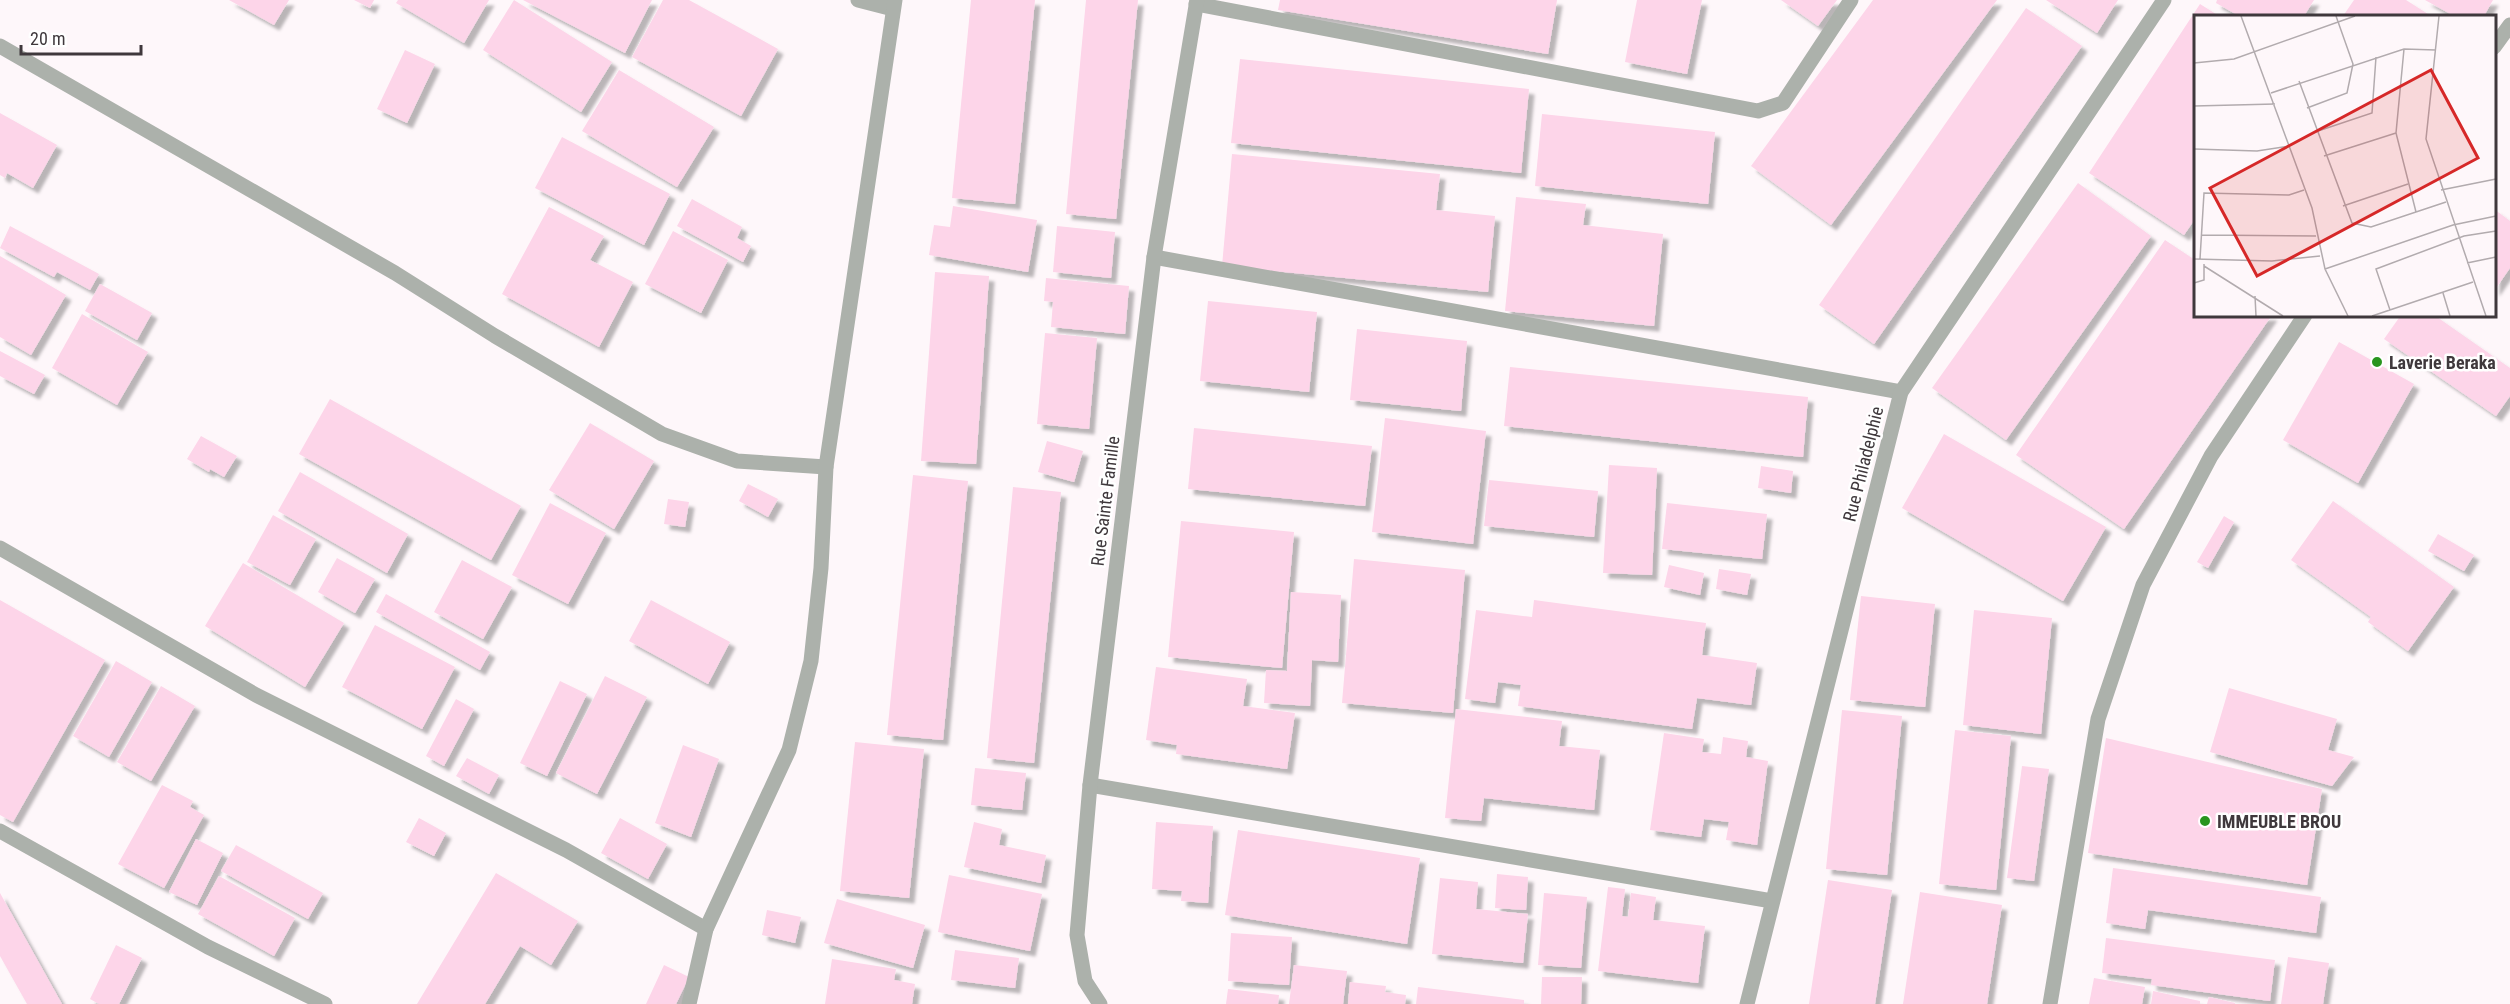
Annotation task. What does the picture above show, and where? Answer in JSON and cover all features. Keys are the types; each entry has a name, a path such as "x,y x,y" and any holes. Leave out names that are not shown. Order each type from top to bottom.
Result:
{"street":[{"path":"689,1004 706,929 789,750 812,661 821,568 826,467 894,4 858,0"},
{"path":"1196,2 1758,111 1783,103 1851,0"},
{"name":"Rue Philadelphie","path":"1747,1004 1901,392 2164,0"},
{"name":"Rue Sainte Famille","path":"1100,1004 1085,981 1077,936 1090,785 1154,257 1196,2"},
{"path":"2495,44 2510,25"},
{"path":"0,46 395,273 495,336 662,434 737,461 826,467"},
{"path":"1154,257 1901,392"},
{"path":"2050,1004 2098,719 2143,585 2211,456 2304,316"},
{"path":"0,548 256,695 566,850 706,929"},
{"path":"1090,785 1772,901"},
{"path":"0,831 208,947 325,1004"}],"building":[{"path":"229,0 289,0 274,25"},
{"path":"354,0 374,0 370,8"},
{"path":"398,0 489,0 464,43 396,3"},
{"path":"514,0 612,62 581,112 483,50"},
{"path":"523,0 652,0 625,53"},
{"path":"663,0 689,0 778,49 741,116 632,57"},
{"path":"971,0 1035,0 1015,204 952,198"},
{"path":"1086,0 1138,0 1116,219 1066,214"},
{"path":"1280,0 1557,0 1548,54 1278,10"},
{"path":"1637,0 1702,0 1687,74 1625,62"},
{"path":"1781,0 1837,0 1818,26"},
{"path":"1873,0 1997,0 1831,225 1751,166"},
{"path":"2046,0 2118,0 2097,33"},
{"path":"2217,0 2314,0 2305,15 2237,15 2216,3"},
{"path":"2354,0 2406,0 2429,15 2344,15"},
{"path":"2425,0 2493,0 2485,15 2452,15"},
{"path":"2200,4 2217,15 2194,15 2194,220 2184,235 2089,173"},
{"path":"2026,8 2082,46 1874,344 1819,305"},
{"path":"405,50 435,64 407,123 377,109"},
{"path":"1240,59 1529,89 1521,173 1231,143"},
{"path":"619,70 714,127 677,187 582,131"},
{"path":"0,113 57,145 33,188 7,173 5,178 0,175"},
{"path":"1542,114 1715,132 1708,204 1535,186"},
{"path":"562,137 670,194 644,245 535,188"},
{"path":"1232,154 1440,174 1436,210 1495,216 1488,292 1222,266"},
{"path":"2078,183 2151,236 2006,440 1932,388"},
{"path":"1516,197 1586,204 1583,225 1663,234 1654,326 1505,311"},
{"path":"692,199 742,227 737,238 751,246 743,262 677,226"},
{"path":"953,206 1037,220 1028,272 929,255 934,225 950,227"},
{"path":"549,207 604,236 590,260 633,282 599,347 502,294"},
{"path":"2495,210 2510,221 2510,268 2495,290"},
{"path":"10,226 99,274 90,290 57,272 54,277 0,248"},
{"path":"1057,226 1115,232 1111,278 1053,272"},
{"path":"673,231 728,260 701,313 645,284"},
{"path":"2165,240 2194,259 2194,316 2271,316 2124,529 2016,455"},
{"path":"0,256 66,295 31,355 0,337"},
{"path":"935,272 989,276 976,464 921,461"},
{"path":"1046,278 1129,286 1125,334 1051,327 1053,302 1044,301"},
{"path":"100,284 152,313 137,340 85,311"},
{"path":"1208,301 1317,312 1309,392 1200,381"},
{"path":"82,314 148,352 117,405 52,368"},
{"path":"2400,316 2435,316 2510,368 2510,396 2496,416 2384,339"},
{"path":"1357,329 1467,341 1461,411 1350,400"},
{"path":"1045,333 1097,338 1089,429 1037,424"},
{"path":"2339,342 2414,384 2358,483 2283,440"},
{"path":"0,351 45,375 34,394 0,376"},
{"path":"1510,367 1808,397 1803,457 1504,426"},
{"path":"330,399 521,506 491,560 299,454"},
{"path":"1385,418 1486,431 1473,544 1372,532"},
{"path":"590,423 654,461 614,529 549,490"},
{"path":"1194,428 1372,446 1365,506 1188,489"},
{"path":"1944,434 2106,527 2063,601 1902,508"},
{"path":"201,436 237,456 224,477 210,469 209,472 187,459"},
{"path":"1047,441 1083,451 1074,482 1038,472"},
{"path":"1609,465 1657,468 1652,575 1603,573"},
{"path":"1761,466 1793,471 1791,493 1758,488"},
{"path":"300,472 408,534 387,573 278,511"},
{"path":"913,475 968,481 943,740 887,735"},
{"path":"1489,480 1598,491 1594,537 1484,526"},
{"path":"748,484 778,499 768,517 739,501"},
{"path":"1013,487 1061,492 1034,763 987,758"},
{"path":"668,499 689,502 685,527 664,524"},
{"path":"2333,501 2454,587 2408,651 2368,622 2371,617 2291,560"},
{"path":"550,503 606,533 568,604 512,575"},
{"path":"1667,503 1767,514 1762,559 1662,549"},
{"path":"273,515 316,539 290,585 247,562"},
{"path":"2224,516 2234,522 2208,568 2197,562"},
{"path":"1181,521 1294,532 1282,668 1168,657"},
{"path":"2438,534 2474,555 2464,571 2428,551"},
{"path":"337,558 375,579 355,613 318,592"},
{"path":"1354,559 1465,570 1453,713 1342,703"},
{"path":"462,560 512,587 483,639 434,612"},
{"path":"243,563 344,623 305,687 205,626"},
{"path":"1669,565 1704,573 1700,595 1664,587"},
{"path":"1719,569 1751,574 1747,595 1716,589"},
{"path":"1291,592 1341,595 1338,662 1312,660 1310,706 1264,703 1266,670 1287,671"},
{"path":"386,594 490,652 480,670 376,612"},
{"path":"1861,596 1935,604 1925,707 1850,700"},
{"path":"0,600 105,660 13,822 0,815"},
{"path":"651,600 730,642 708,684 629,641"},
{"path":"1534,600 1706,623 1702,655 1757,663 1751,705 1697,698 1692,729 1518,706 1521,685 1498,682 1495,703 1465,699 1476,610 1532,617"},
{"path":"1974,610 2052,618 2041,734 1963,725"},
{"path":"375,625 455,667 422,729 342,687"},
{"path":"116,661 152,682 109,757 73,736"},
{"path":"1156,667 1247,679 1243,706 1295,713 1287,769 1176,754 1177,745 1146,740"},
{"path":"605,676 647,697 597,794 556,773"},
{"path":"560,681 587,694 547,776 520,763"},
{"path":"161,686 195,706 151,781 117,762"},
{"path":"2229,688 2337,719 2328,750 2354,757 2332,786 2210,752"},
{"path":"456,699 474,709 444,766 426,756"},
{"path":"1456,709 1562,721 1559,746 1600,750 1594,810 1484,798 1481,821 1445,818"},
{"path":"1842,710 1902,716 1887,875 1826,869"},
{"path":"1955,730 2011,736 1996,890 1939,884"},
{"path":"1664,733 1704,739 1702,752 1721,754 1723,737 1748,741 1746,757 1768,761 1757,845 1726,840 1729,822 1704,819 1701,837 1650,830"},
{"name":"IMMEUBLE BROU","path":"2106,738 2322,789 2307,885 2088,853"},
{"path":"855,742 924,749 909,898 840,891"},
{"path":"683,745 719,759 691,837 655,823"},
{"path":"467,758 499,775 489,794 456,776"},
{"path":"2022,766 2049,769 2034,881 2007,878"},
{"path":"975,768 1026,773 1022,810 971,805"},
{"path":"162,785 193,801 190,807 204,815 164,888 118,864"},
{"path":"419,818 446,833 434,856 406,842"},
{"path":"620,818 667,844 648,879 601,853"},
{"path":"974,822 1002,829 999,845 1046,855 1041,883 964,867"},
{"path":"1156,822 1213,826 1208,903 1181,901 1182,891 1152,889"},
{"path":"1238,830 1420,858 1407,944 1225,915"},
{"path":"196,839 223,853 197,905 169,892"},
{"path":"236,845 323,893 308,919 221,871"},
{"path":"2113,868 2321,897 2316,933 2148,910 2145,929 2106,923"},
{"path":"496,873 578,921 551,965 520,946 485,1004 417,1004"},
{"path":"1497,874 1528,877 1526,910 1495,908"},
{"path":"949,875 1042,894 1030,951 938,932"},
{"path":"219,876 295,918 274,956 198,914"},
{"path":"1440,878 1478,882 1476,909 1528,914 1523,963 1432,954"},
{"path":"1828,880 1892,890 1875,1004 1809,1004"},
{"path":"1608,887 1625,889 1622,916 1628,917 1631,893 1656,897 1653,920 1705,926 1698,983 1598,971"},
{"path":"1920,892 2002,905 1987,1004 1903,1004"},
{"path":"0,893 62,1004 27,1004 0,956"},
{"path":"1544,893 1587,897 1581,968 1538,965"},
{"path":"837,899 925,925 913,968 824,943"},
{"path":"767,910 801,917 795,943 762,935"},
{"path":"1231,933 1292,937 1289,985 1228,981"},
{"path":"2106,938 2275,960 2270,1001 2151,985 2152,979 2102,973"},
{"path":"116,945 142,958 119,1004 99,1004 90,999"},
{"path":"955,950 1019,958 1015,988 951,980"},
{"path":"2288,957 2329,963 2323,1004 2281,1004"},
{"path":"832,959 896,969 894,980 915,984 912,1004 825,1004"},
{"path":"664,965 689,977 676,1004 646,1004"},
{"path":"1294,965 1347,971 1343,1004 1289,1004"},
{"path":"1542,977 1582,977 1581,1004 1541,1004"},
{"path":"2094,978 2145,987 2142,1004 2089,1004"},
{"path":"1350,982 1386,986 1385,992 1406,995 1405,1004 1348,1004"},
{"path":"1418,987 1524,1000 1524,1004 1416,1004"},
{"path":"1228,989 1279,995 1278,1004 1226,1004"},
{"path":"2153,991 2200,1001 2200,1004 2151,1004"},
{"path":"2209,997 2235,1003 2235,1004 2207,1004"}],"place":[{"name":"Laverie Beraka","path":"2377,362"},
{"name":"IMMEUBLE BROU","path":"2205,821"}]}
